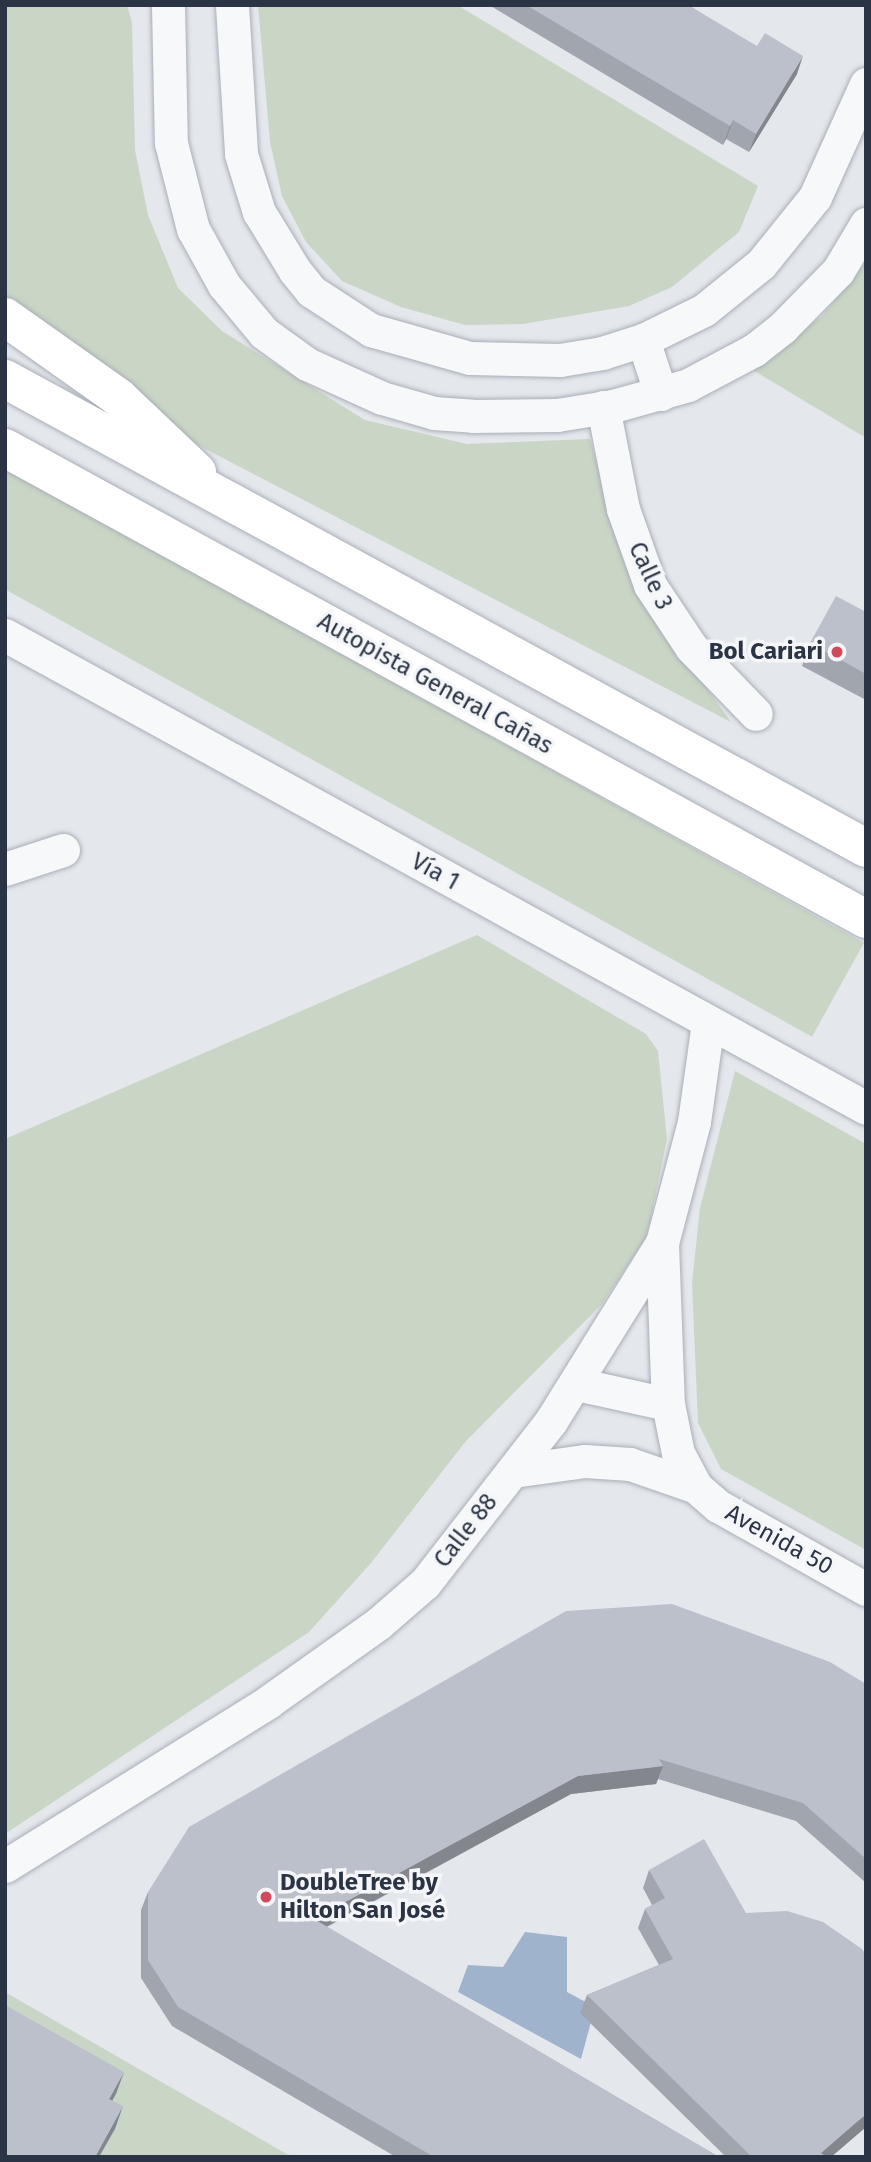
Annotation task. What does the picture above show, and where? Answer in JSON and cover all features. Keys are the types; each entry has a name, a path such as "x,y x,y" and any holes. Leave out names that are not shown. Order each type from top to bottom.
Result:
{"highway":[{"path":"5,317 118,397 226,502"},
{"path":"5,379 226,502 866,848"},
{"name":"Autopista General Cañas","path":"5,448 866,919"}],"street":[{"path":"168,5 171,143 176,174 193,229 224,285 251,320 307,364 382,398 434,413 473,416 569,413 661,394 722,369 782,328 838,271 866,224"},
{"path":"232,5 240,144 248,182 277,244 311,291 370,330 404,343 470,358 560,360 643,340 704,310 761,264 786,237 815,197 866,84"},
{"path":"643,340 661,394"},
{"path":"560,360 569,413"},
{"name":"Calle 3","path":"603,407 623,509 650,585 691,647 756,714"},
{"name":"Vía 1","path":"5,635 866,1108"},
{"path":"5,869 63,850"},
{"name":"Calle 88","path":"5,1866 268,1702 379,1623 425,1583 513,1471 576,1384 663,1243 694,1122 708,1023"},
{"name":"Avenida 50","path":"663,1243 668,1404 678,1453 696,1488"},
{"path":"576,1384 668,1404"},
{"name":"Avenida 50","path":"513,1471 585,1461 630,1464 696,1488 718,1506 866,1589"}],"green space":[{"path":"5,5 127,5 132,23 135,150 148,215 178,288 222,331 365,420 467,444 590,439 632,583 731,722 192,442 5,297"},
{"path":"258,5 457,5 758,186 739,232 672,287 629,306 523,324 465,325 401,307 342,281 306,242 282,196 270,142"},
{"path":"866,262 866,438 751,369 822,316"},
{"path":"5,467 864,943 812,1037 5,589"},
{"path":"477,935 646,1034 658,1051 667,1139 647,1236 602,1304 466,1441 371,1563 309,1632 5,1834 5,1139"},
{"path":"735,1071 866,1144 866,1550 721,1469 698,1423 692,1283 700,1208"},
{"path":"5,1992 292,2157 5,2157"}],"water":[{"path":"525,1932 567,1937 567,1992 595,2007 581,2059 458,1992 468,1965 503,1967"}],"building":[{"path":"526,5 688,5 757,46 765,33 803,56 756,134 733,120 730,126"},
{"path":"836,596 866,612 866,674 810,643"},
{"name":"DoubleTree by Hilton San José","path":"672,1604 830,1662 866,1684 866,1859 803,1803 659,1759 663,1766 578,1776 314,1919 719,2157 434,2157 178,2007 148,1960 148,1892 189,1827 566,1611"},
{"path":"704,1839 746,1913 787,1911 823,1922 862,1949 866,1955 866,2114 821,2153 827,2157 752,2157 587,1995 673,1959 645,1909 665,1898 649,1870"},
{"path":"5,2005 124,2072 109,2099 123,2106 95,2157 5,2157"}],"place":[{"name":"Bol Cariari","path":"837,652"},
{"name":"DoubleTree by Hilton San José","path":"266,1897"}]}
